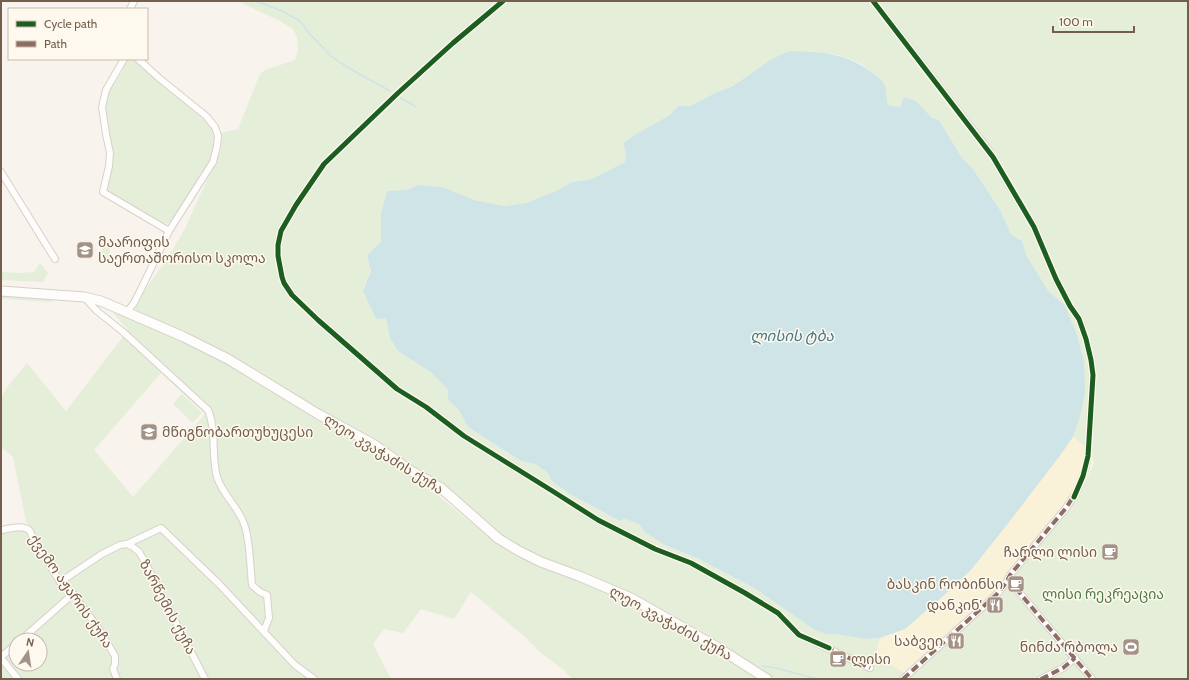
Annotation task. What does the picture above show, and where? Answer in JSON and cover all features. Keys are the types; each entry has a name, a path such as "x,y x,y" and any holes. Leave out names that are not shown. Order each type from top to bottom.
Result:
{"main road":[{"name":"ლეო კვაჭაძის ქუჩა","path":"1,291 84,297 101,300 228,358 318,414 373,444 411,471 441,488 499,539 519,551 541,562 591,580 638,601 717,647 767,679"}],"street":[{"path":"503,1 453,43 398,93 324,164 281,231 278,256 284,283 292,295 323,325 381,375 398,389 464,436 598,520 655,549 698,567 772,609 778,613 799,635 870,668"},
{"path":"873,1 994,157 1034,227 1061,289 1079,319 1086,339 1093,375 1088,456 1083,476 1074,497 991,600 903,679"},
{"path":"124,60 106,90 102,107 110,153 109,166 103,192 169,231"},
{"path":"127,312 143,285 169,231 213,162 218,146 218,136 215,127 206,116 139,60"},
{"path":"1,172 55,259"},
{"path":"84,297 97,311 122,331 208,410 213,435 217,476 223,492 243,519 246,530 252,585 260,592 267,595 269,618 264,631"},
{"name":"ქვემო აჟარის ქუჩა","path":"1,530 19,527 30,531 60,582 73,594 99,629 115,656 113,669 117,679"},
{"path":"60,582 102,554 160,528 220,585 294,665 314,679"},
{"name":"ზარწემის ქუჩა","path":"127,544 139,552 145,562 204,679"},
{"path":"1008,579 1092,679"},
{"path":"30,632 73,594"},
{"path":"1,658 18,679"},
{"path":"1041,679 1063,668 1075,658"}],"green space":[{"name":"ლისი რეკრეაცია","path":"237,1 1188,1 1188,679 773,679 719,644 520,550 414,467 375,439 323,412 230,355 175,328 136,312 136,302 164,263 186,227 214,168 221,147 221,133 238,129 260,74 265,70 295,60 298,50 297,37 293,29 278,20","holes":["789,51 828,53 857,62 868,69 885,87 888,105 900,107 904,97 916,101 932,118 939,120 962,158 973,169 1000,210 1011,234 1022,241 1027,257 1049,292 1064,304 1080,417 1073,437 1089,450 1094,463 1088,477 885,661 876,656 880,638 866,639 836,634 826,634 756,589 697,558 665,545 644,532 639,524 625,519 620,521 570,494 552,481 548,473 535,464 521,461 468,427 458,409 448,400 448,390 432,373 398,351 390,338 386,317 376,319 363,291 381,242 381,213 387,191 406,190 418,185 443,187 474,200 504,206 526,203 556,191 572,182 592,179 625,162 626,153 623,143 636,134 670,115 678,106 690,106 715,93 733,86 770,60"]},
{"path":"127,60 133,60 209,124 216,139 212,159 174,219 171,222 162,225 106,192 113,151 108,133 105,105 109,90 122,72"},
{"path":"102,243 111,244 109,259 101,258"},
{"path":"39,264 42,265 48,273 43,282 1,280 1,272 34,272"},
{"path":"1,295 51,298 52,302 1,299"},
{"path":"108,307 156,328 219,359 304,412 380,454 426,486 498,544 528,559 616,595 642,608 759,679 572,679 564,670 541,653 525,637 471,592 454,619 421,609 403,633 384,629 373,644 391,679 1,679 1,532 24,530 33,537 34,532 26,521 13,457 1,447 1,398 8,386 27,363 66,411 128,330","holes":["161,373 205,414 133,497 94,450"]},
{"path":"182,394 202,413 193,423 173,404"}],"sand":[{"path":"1073,437 1089,450 1093,458 1093,463 1088,477 992,596 906,674 876,656 880,638 892,634 941,598 971,570"}],"water":[{"name":"ლისის ტბა","path":"789,51 833,54 853,61 884,83 888,105 900,107 904,97 916,101 932,118 939,120 962,158 973,169 1000,210 1011,234 1022,241 1027,257 1049,292 1064,304 1077,335 1084,362 1085,392 1080,417 1073,437 1059,457 971,570 905,629 880,638 866,639 836,634 826,634 815,630 756,589 697,558 665,545 644,532 639,524 625,519 620,521 570,494 552,481 548,473 535,464 521,461 468,427 458,409 448,400 448,390 432,373 398,351 390,338 386,318 376,319 363,291 371,271 367,255 381,242 381,213 387,191 406,190 418,185 443,187 474,200 504,206 526,203 556,191 572,182 592,179 625,162 626,153 623,143 636,134 670,115 678,106 690,106 715,93 733,86 770,60"}],"waterway":[{"path":"256,1 282,11 300,21 309,33 331,56 347,67 390,91"},
{"path":"401,98 416,107"},
{"path":"762,666 776,668 817,679"}],"marked path":[{"path":"903,679 996,595 1006,583 1010,575 1066,508 1075,494"},
{"path":"1008,579 1092,679"},
{"path":"826,647 870,668"},
{"path":"1041,679 1063,668 1075,658"}],"cycle path":[{"path":"503,1 453,43 398,93 324,164 296,205 281,231 278,245 278,256 284,283 292,295 318,320 397,389 426,407 464,436 598,520 655,549 691,563 745,593 778,613 799,635 829,648"},
{"path":"873,1 993,157 1034,227 1056,279 1070,306 1079,319 1086,339 1093,375 1088,456 1083,476 1074,497"}],"place":[{"name":"მაარიფის საერთაშორისო სკოლა","path":"85,250"},
{"name":"მწიგნობართუხუცესი","path":"149,432"},
{"name":"ჩარლი ლისი","path":"1110,552"},
{"name":"ბასკინ რობინსი","path":"1016,584"},
{"name":"დანკინ'","path":"995,605"},
{"name":"საბვეი","path":"956,641"},
{"name":"ნინძა რბოლა","path":"1131,647"},
{"name":"ლისი","path":"838,659"}]}
